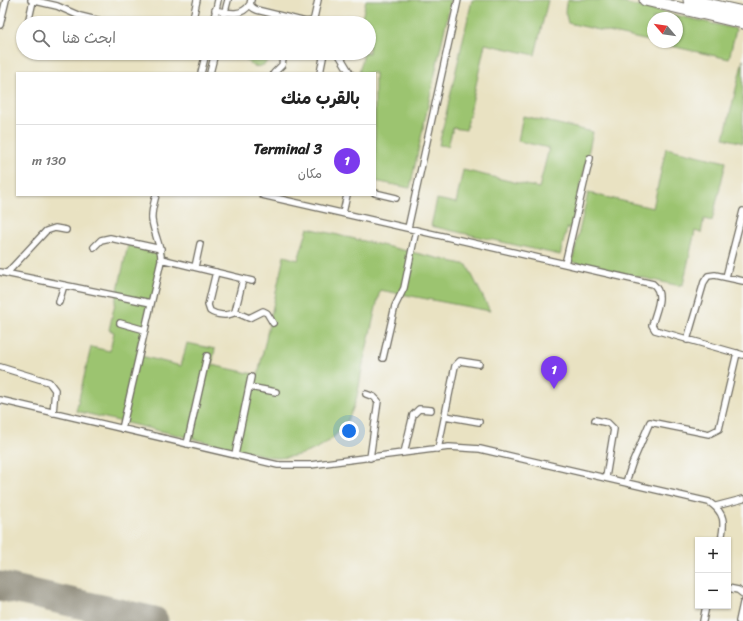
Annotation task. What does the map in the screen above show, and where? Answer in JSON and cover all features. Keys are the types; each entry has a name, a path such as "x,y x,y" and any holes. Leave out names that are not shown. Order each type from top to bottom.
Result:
{"street":[{"path":"646,0 743,23"},
{"path":"689,0 743,12"}],"lane":[{"path":"0,25 6,0"},
{"path":"29,16 32,0 61,7 80,16"},
{"path":"194,16 197,0"},
{"path":"214,16 218,0"},
{"path":"224,16 228,0"},
{"path":"314,16 318,0"},
{"path":"408,228 458,0"},
{"path":"230,16 246,10 250,2"},
{"path":"250,2 252,7 257,10 283,16"},
{"path":"215,13 220,16"},
{"path":"201,72 204,60"},
{"path":"210,72 213,60"},
{"path":"275,72 282,65 283,60"},
{"path":"320,72 323,60"},
{"path":"342,60 349,72"},
{"path":"565,264 590,158"},
{"path":"376,193 396,198"},
{"path":"122,428 161,259 152,215 156,196"},
{"path":"266,196 653,284 657,287 660,296 652,322 653,328 658,332 740,354 719,429 709,434 650,422 626,482"},
{"path":"343,213 347,196"},
{"path":"726,277 742,220 743,211"},
{"path":"7,273 46,230 55,228 66,230"},
{"path":"384,358 395,306 404,288 416,230"},
{"path":"94,247 100,240 110,238 160,249"},
{"path":"195,267 200,244"},
{"path":"161,259 252,281"},
{"path":"0,272 151,303"},
{"path":"216,272 208,305 208,308 212,312 227,316 235,312 249,318 263,311 273,323"},
{"path":"687,340 705,279 711,275 743,281"},
{"path":"235,312 243,279"},
{"path":"59,302 64,285"},
{"path":"120,323 145,330"},
{"path":"187,444 207,356"},
{"path":"438,449 455,366 460,361 479,364"},
{"path":"0,367 50,382 55,390 53,412"},
{"path":"235,455 251,377"},
{"path":"249,387 276,392"},
{"path":"366,394 374,397 378,401 370,458"},
{"path":"0,400 267,463 288,466 310,465 459,447 480,449 701,499 716,506 721,513 724,521 721,537"},
{"path":"404,454 413,415 419,409 431,410"},
{"path":"445,416 479,422"},
{"path":"596,420 608,423 614,429 606,477"},
{"path":"716,506 743,499"},
{"path":"731,589 738,590 743,594"},
{"path":"739,621 743,603"},
{"path":"703,621 705,609"}],"green space":[{"path":"366,0 451,0 410,188 376,181 376,72 359,72 362,60 376,60 376,16 363,16"},
{"path":"472,0 548,0 535,55 485,44 466,130 453,128 448,146 439,145"},
{"path":"568,0 610,0 662,12 647,12 647,41 568,23 565,12"},
{"path":"683,17 736,29 729,59 680,48 683,48"},
{"path":"268,60 261,66 252,65 247,61"},
{"path":"743,60 743,143 724,138"},
{"path":"523,116 593,132 571,228 567,228 560,255 431,226 437,199 456,203 463,170 539,188 549,148 518,141"},
{"path":"666,148 726,162 712,221 704,219 701,233 695,231 683,285 680,284 680,286 572,262 588,193 653,208"},
{"path":"308,228 467,265 490,311 380,290 354,406 341,429 333,438 323,445 301,454 275,458 76,411 91,347 110,351 114,332 109,330 128,245 163,253 141,356 181,366 187,343 215,349 212,365 258,375 284,256 298,260"}],"taxiway":[{"path":"0,586 154,621"}],"place":[{"name":"Terminal 3","path":"554,389"}]}
